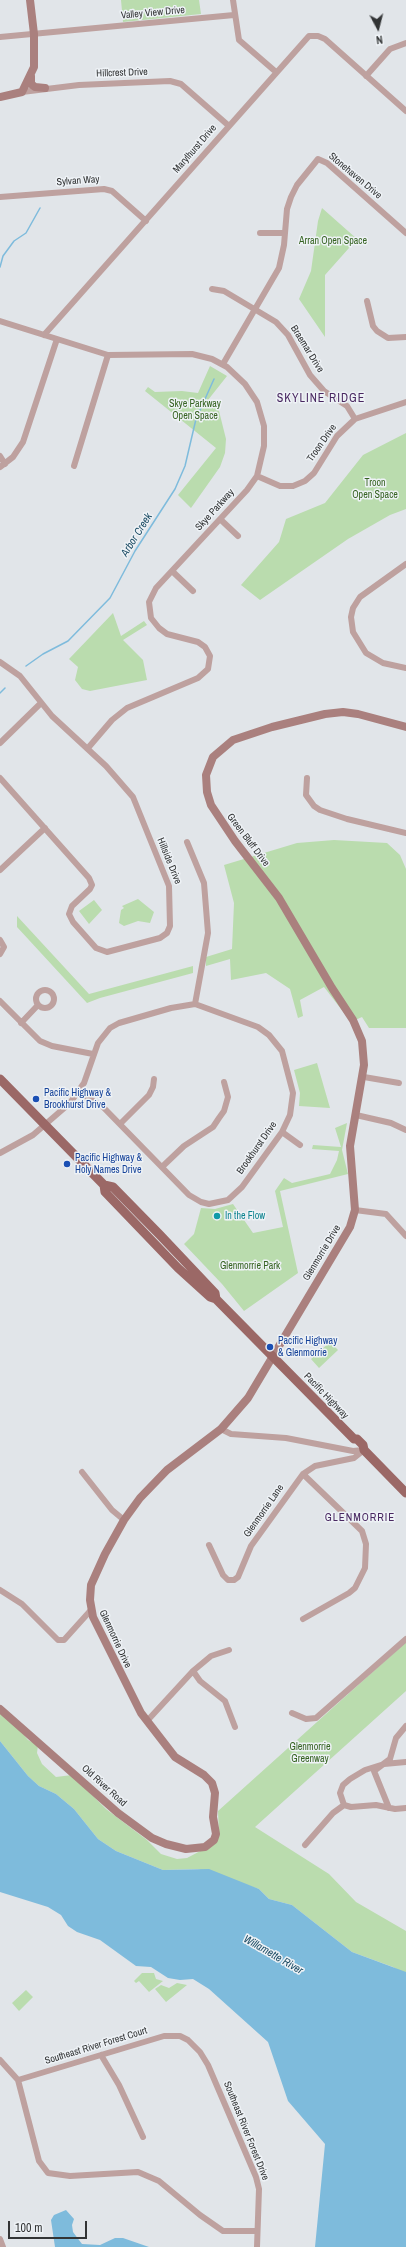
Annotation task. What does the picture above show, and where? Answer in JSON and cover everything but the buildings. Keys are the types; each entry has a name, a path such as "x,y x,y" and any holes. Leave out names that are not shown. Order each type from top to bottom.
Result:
{"main road":[{"name":"Pacific Highway","path":"0,1079 104,1185 113,1187 155,1229 215,1293 216,1298 354,1439 354,1443 359,1449 364,1450 406,1493"}],"street":[{"path":"22,92 31,76 35,62 34,34 30,0"},
{"path":"233,0 236,32 241,43 276,72"},
{"name":"Valley View Drive","path":"0,37 234,15"},
{"name":"Marylhurst Drive","path":"44,335 146,221 305,38 313,35 325,39 406,111"},
{"path":"366,76 390,49 406,44"},
{"path":"31,76 31,84 35,87 45,88"},
{"name":"Hillcrest Drive","path":"0,97 45,88 114,82 177,82 229,126"},
{"name":"Stonehaven Drive","path":"223,364 279,268 291,197 297,185 318,159 327,163 406,233"},
{"name":"Sylvan Way","path":"0,198 104,189 112,192 146,221"},
{"path":"260,233 284,233"},
{"name":"Braemar Drive","path":"212,289 224,291 272,319 285,331 310,375 324,391 347,406 355,419"},
{"path":"367,301 371,321 377,331 388,338 406,337"},
{"path":"0,321 44,335"},
{"name":"Skye Parkway","path":"44,335 108,355 192,354 223,364 245,384 260,409 265,439 256,476 220,519 156,588 150,598 149,607 151,618 157,627 167,634 198,642 205,647 210,656 208,669 198,678 128,708 112,720 88,748"},
{"path":"0,456 2,466 18,452 23,442 57,339"},
{"path":"74,466 108,355"},
{"name":"Troon Drive","path":"256,476 280,486 293,486 306,481 314,473 337,436 355,419 406,402"},
{"path":"220,519 238,536"},
{"path":"406,564 360,597 353,608 351,617 354,632 366,653 383,663 406,668"},
{"path":"172,571 193,591"},
{"name":"Hillside Drive","path":"0,662 20,676 54,719 88,748 122,782 137,806 169,886 169,930 160,938 107,952 98,950 73,922 69,914 72,906 90,889 92,885 76,862 45,828"},
{"path":"0,743 41,703"},
{"name":"Green Bluff Drive","path":"356,1115 364,1077 362,1046 353,1020 332,988 279,898 235,841 211,805 207,792 206,775 213,757 233,740 272,727 325,714 343,712 358,714 406,727"},
{"path":"0,778 45,828 0,870"},
{"path":"307,778 306,795 309,801 320,810 406,833"},
{"path":"187,842 204,883 208,933 195,1004"},
{"path":"0,940 4,947 0,954"},
{"path":"0,1000 34,1037 44,1043 93,1054"},
{"name":"Brookhurst Drive","path":"0,1153 27,1139 46,1126 63,1111 79,1092 93,1054 102,1036 114,1026 171,1008 195,1004 258,1027 276,1042 282,1052 293,1093 290,1115 282,1132 239,1190 232,1198 224,1202 206,1203 193,1198 103,1107 79,1092"},
{"path":"21,1023 38,1005"},
{"path":"364,1077 399,1083"},
{"path":"120,1124 149,1095 153,1087 154,1079"},
{"path":"163,1166 184,1146 213,1127 224,1111 228,1096 224,1082"},
{"path":"356,1115 391,1123 406,1130"},
{"name":"Glenmorrie Drive","path":"208,1845 213,1842 216,1834 213,1817 215,1793 212,1783 204,1775 177,1759 147,1721 127,1688 91,1610 90,1596 93,1578 124,1520 140,1498 160,1477 221,1429 248,1398 350,1227 355,1210 349,1149 356,1115"},
{"path":"282,1132 300,1145"},
{"path":"355,1210 386,1214 406,1236"},
{"path":"221,1429 231,1434 286,1438 353,1451 364,1450"},
{"name":"Glenmorrie Lane","path":"209,1545 228,1580 238,1578 251,1546 303,1474 315,1466 354,1458 364,1450"},
{"path":"82,1472 112,1510 124,1520"},
{"path":"303,1474 362,1531 366,1544 365,1568 355,1588 304,1619"},
{"path":"0,1590 22,1604 58,1640 64,1640 91,1610"},
{"path":"292,1713 306,1719 316,1718 406,1639"},
{"path":"147,1721 193,1671 211,1656 230,1650"},
{"path":"193,1671 200,1681 225,1701 235,1727"},
{"name":"Old River Road","path":"0,1709 118,1813 152,1838 182,1849 197,1849 208,1845"},
{"path":"389,1808 374,1773 375,1769 391,1758 394,1743 406,1726"},
{"path":"344,1805 340,1793 343,1786 357,1774 384,1764 406,1762"},
{"path":"305,1845 333,1813 344,1805 354,1807 380,1805 389,1808 406,1808"},
{"name":"Southeast River Forest Court","path":"18,2080 164,2036 180,2036"},
{"name":"Southeast River Forest Drive","path":"180,2036 194,2045 208,2065 256,2177 259,2190 257,2247"},
{"path":"101,2055 119,2085 143,2138"},
{"path":"0,2060 18,2080 39,2162 48,2173 70,2176 138,2172 159,2181 200,2215 223,2231 257,2231"},
{"path":"0,2238 3,2247"}],"green space":[{"path":"121,0 199,0 201,14 123,22"},
{"name":"Arran Open Space","path":"322,208 357,239 325,275 325,337 299,299 311,271 318,221"},
{"name":"Skye Parkway Open Space","path":"210,366 227,376 208,400 219,411 226,439 225,453 220,467 191,508 178,495 216,448 145,391 148,387 155,392 182,391 198,393"},
{"name":"Troon Open Space","path":"406,433 406,509 390,515 348,539 260,600 241,585 279,542 286,519 325,503 363,455"},
{"path":"113,613 121,636 144,621 147,625 123,640 143,660 147,680 90,691 82,689 75,680 78,667 69,659"},
{"path":"334,840 387,843 400,855 406,869 406,1028 369,1028 362,1017 351,1022 324,987 300,1000 303,1016 298,1018 290,989 266,973 231,980 230,959 206,966 206,957 232,949 234,903 224,865 297,843"},
{"path":"138,899 154,912 150,923 138,921 124,926 119,923 121,910 124,908 122,906"},
{"path":"94,900 102,910 89,924 79,911"},
{"path":"17,916 89,994 193,966 193,973 100,998 87,1003 17,927"},
{"path":"317,1063 330,1108 299,1106 300,1093 294,1070"},
{"name":"Glenmorrie Park","path":"347,1123 342,1150 348,1174 280,1191 298,1273 244,1311 222,1284 184,1244 194,1234 201,1208 215,1209 233,1204 253,1233 283,1227 275,1191 284,1178 292,1183 330,1174 337,1160 339,1151 312,1149 313,1145 341,1147 335,1128"},
{"path":"330,1342 338,1350 319,1368 311,1359"},
{"name":"Glenmorrie Greenway","path":"406,1642 406,1691 255,1827 329,1874 356,1902 406,1931 406,1975 393,1967 352,1952 292,1905 269,1899 259,1889 198,1869 163,1870 116,1851 98,1839 74,1809 56,1794 39,1786 28,1776 0,1741 0,1712 18,1728 28,1740 38,1745 37,1753 42,1764 56,1777 72,1775 106,1809 147,1840 161,1854 177,1859 187,1858 204,1849 219,1834 218,1811"},
{"path":"142,1973 154,1973 156,1979 163,1981 149,1992 139,1981 136,1983 134,1981"},
{"path":"177,1983 187,1985 166,2002 155,1989 161,1985 169,1988"},
{"path":"26,1990 33,1997 19,2011 12,2003"}],"water":[{"name":"Willamette River","path":"0,1741 28,1776 39,1786 56,1794 74,1809 98,1839 116,1851 163,1870 209,1869 259,1889 269,1899 292,1905 352,1952 406,1972 406,2247 315,2247 325,2144 288,2101 268,2042 209,1989 193,1979 180,1980 168,1978 151,1967 136,1966 100,1940 77,1932 68,1926 61,1915 48,1907 0,1892"},
{"path":"66,2210 74,2219 72,2225 73,2232 82,2244 100,2245 115,2238 123,2238 149,2247 55,2247 51,2220 54,2215"}],"waterway":[{"path":"0,267 3,256 14,241 26,233 40,208"},
{"name":"Arbor Creek","path":"26,666 43,654 68,641 110,598 135,551 175,489 185,466 196,419 214,379"},
{"name":"Arbor Creek","path":"0,693 5,688"}],"place":[{"name":"Pacific Highway & Brookhurst Drive","path":"36,1099"},
{"name":"Pacific Highway & Holy Names Drive","path":"67,1164"},
{"name":"In the Flow","path":"217,1216"},
{"name":"Pacific Highway & Glenmorrie","path":"270,1347"}],"district":[{"name":"SKYLINE RIDGE","path":"321,399"},
{"name":"GLENMORRIE","path":"360,1518"}]}
